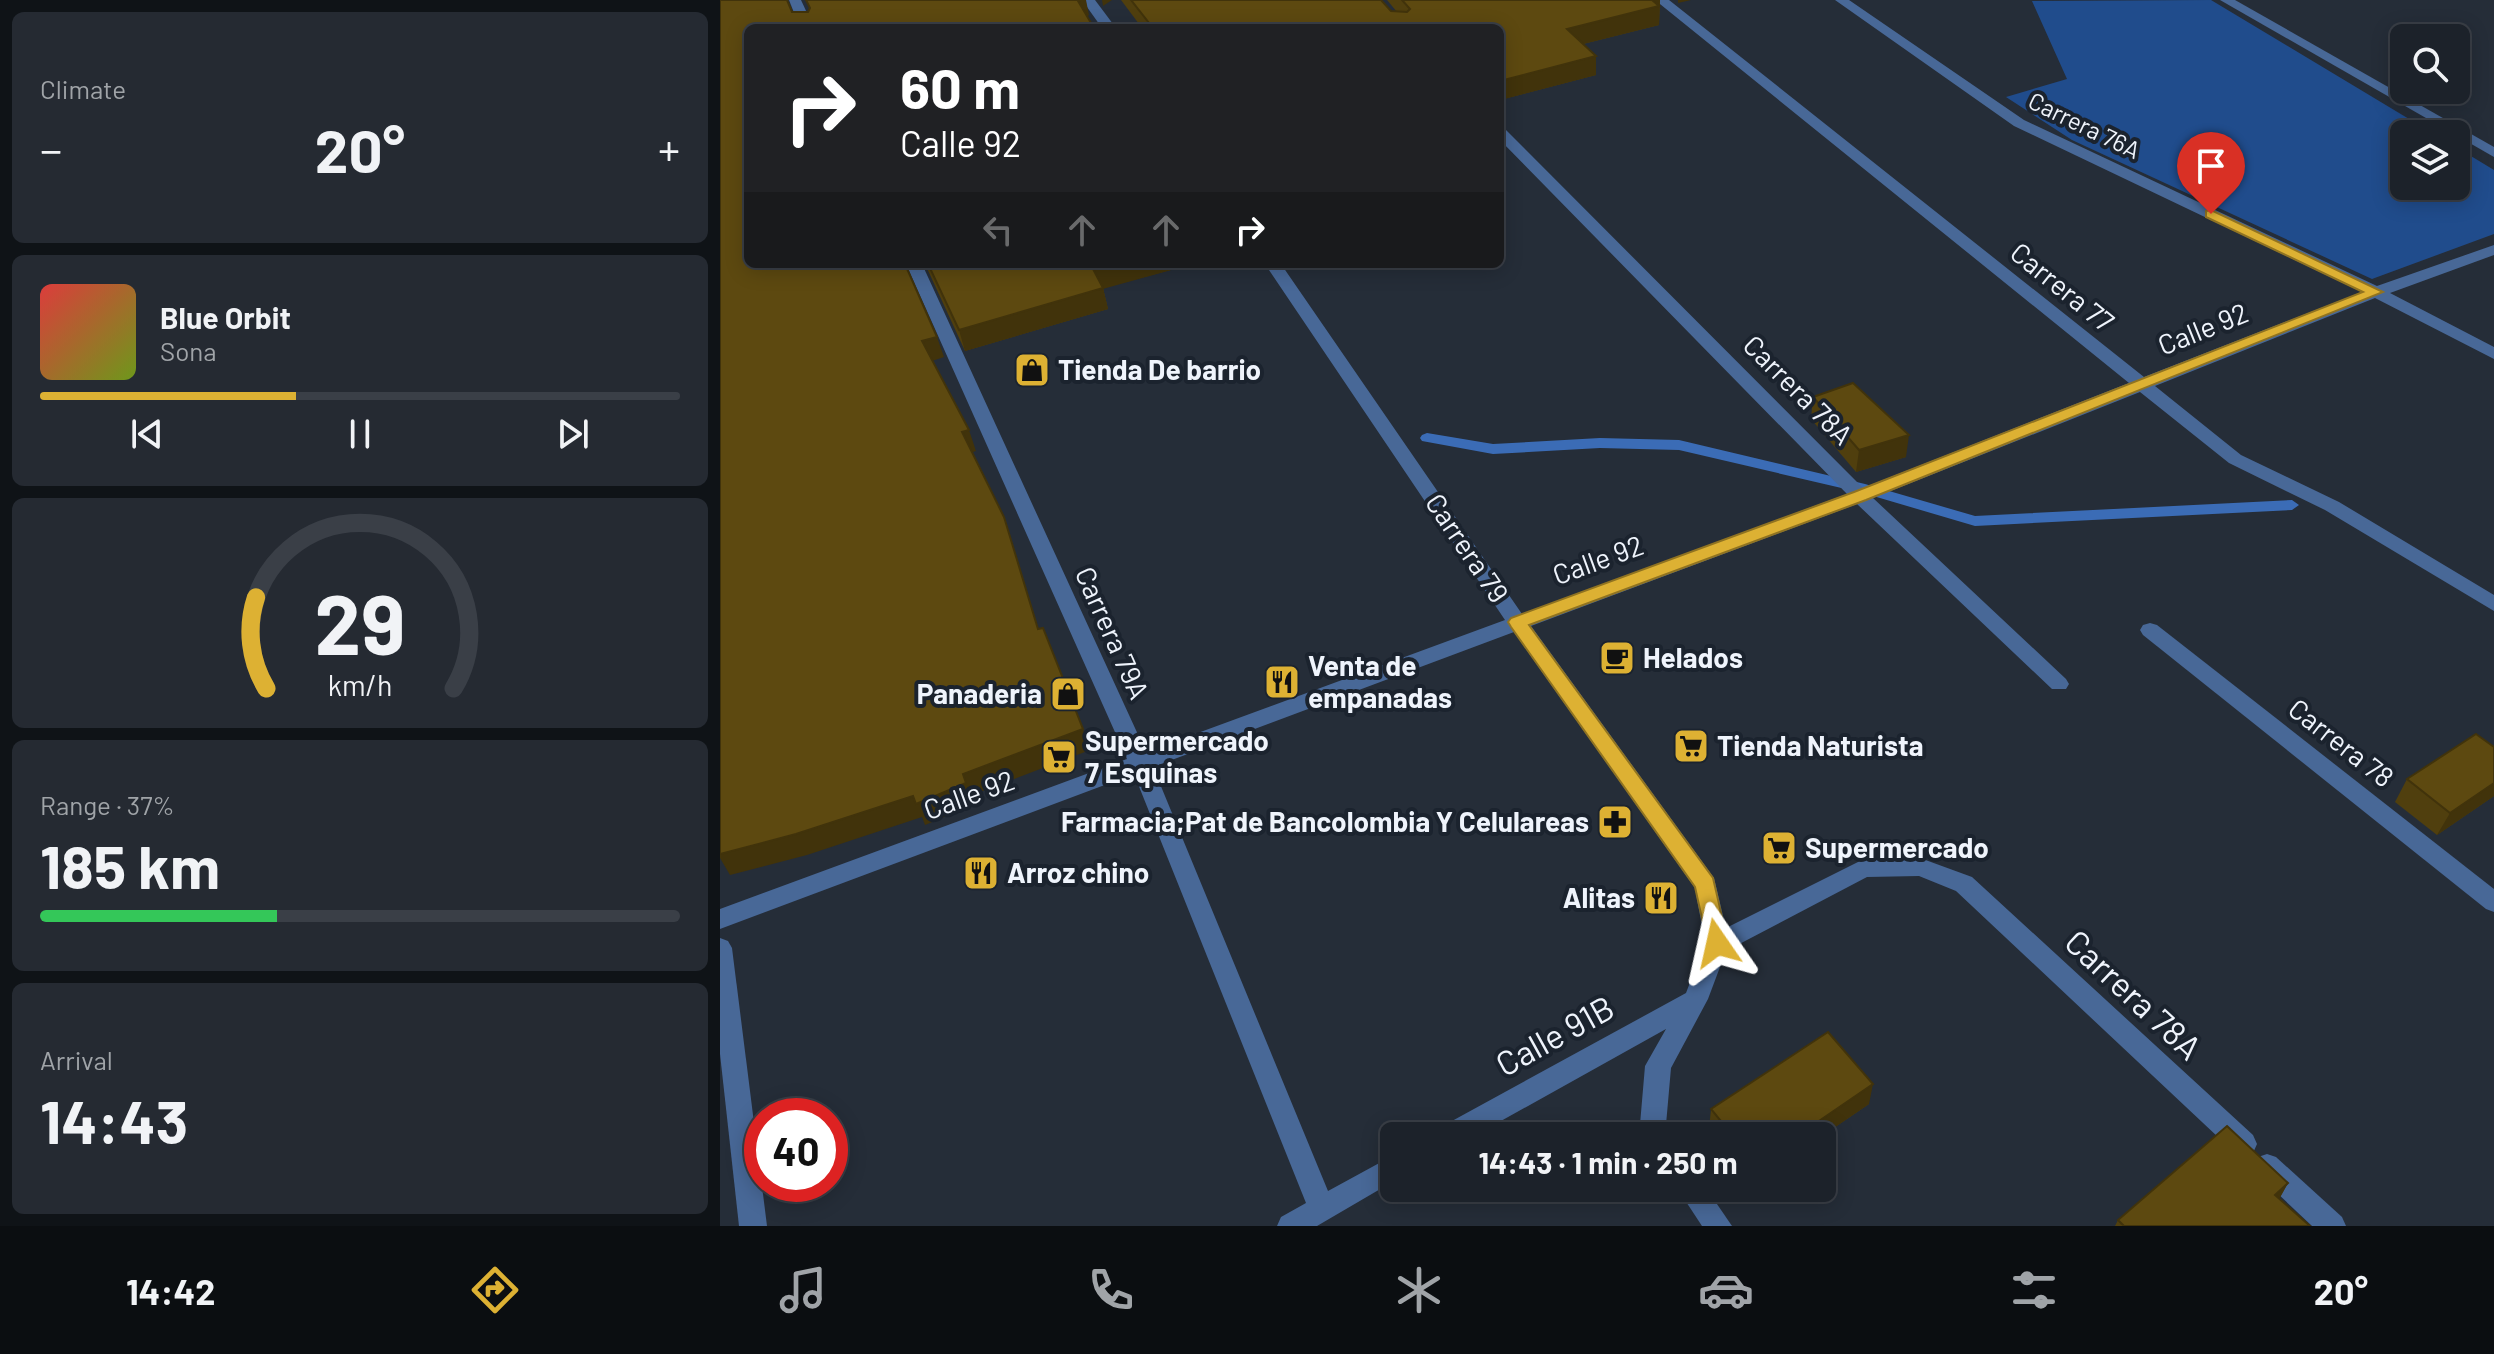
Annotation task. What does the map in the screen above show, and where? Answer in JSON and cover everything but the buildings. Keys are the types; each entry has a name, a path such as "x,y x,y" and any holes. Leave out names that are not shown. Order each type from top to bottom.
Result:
{"street":[{"path":"795,0 805,24"},
{"path":"1088,0 1106,24"},
{"name":"Carrera 77","path":"1661,0 2235,459 2332,506 2494,604"},
{"name":"Carrera 76A","path":"1841,0 2019,123 2376,292 2494,354"},
{"path":"2226,0 2494,153"},
{"name":"Carrera 78A","path":"1504,136 1860,496 2059,684"},
{"name":"Calle 92","path":"720,919 1860,496 2376,292 2494,250"},
{"name":"Carrera 79A","path":"916,268 1140,763 1321,1207"},
{"name":"Carrera 79","path":"1276,268 1517,622 1706,885 1716,945 1696,999 1658,1066 1653,1122"},
{"name":"Carrera 78","path":"2150,630 2494,902"},
{"name":"Carrera 78A","path":"1716,945 1864,868 1920,867 1964,884 2332,1226"},
{"path":"720,948 753,1226"},
{"name":"Calle 91B","path":"1475,1122 1696,999"},
{"path":"1291,1226 1380,1175"},
{"path":"1700,1202 1718,1226"}],"shaded area":[{"path":"2211,0 2411,120 2390,120 2390,200 2470,200 2470,155 2494,170 2494,234 2372,279 2072,140 2006,97 2067,79 2032,1"}],"waterway":[{"path":"1427,438 1493,449 1600,443 1679,445 1865,489 1975,521 2292,505"}],"place":[{"name":"Tienda De barrio","path":"1032,370"},
{"name":"Helados","path":"1617,658"},
{"name":"Venta de empanadas","path":"1282,682"},
{"name":"Panaderia","path":"1068,694"},
{"name":"Tienda Naturista","path":"1691,746"},
{"name":"Supermercado 7 Esquinas","path":"1059,757"},
{"name":"Farmacia;Pat de Bancolombia Y Celulareas","path":"1615,822"},
{"name":"Supermercado","path":"1779,848"},
{"name":"Arroz chino","path":"981,873"},
{"name":"Alitas","path":"1661,898"}],"route":[{"path":"1717,943 1706,885 1517,622 1860,496 2376,292 2211,214"}]}
